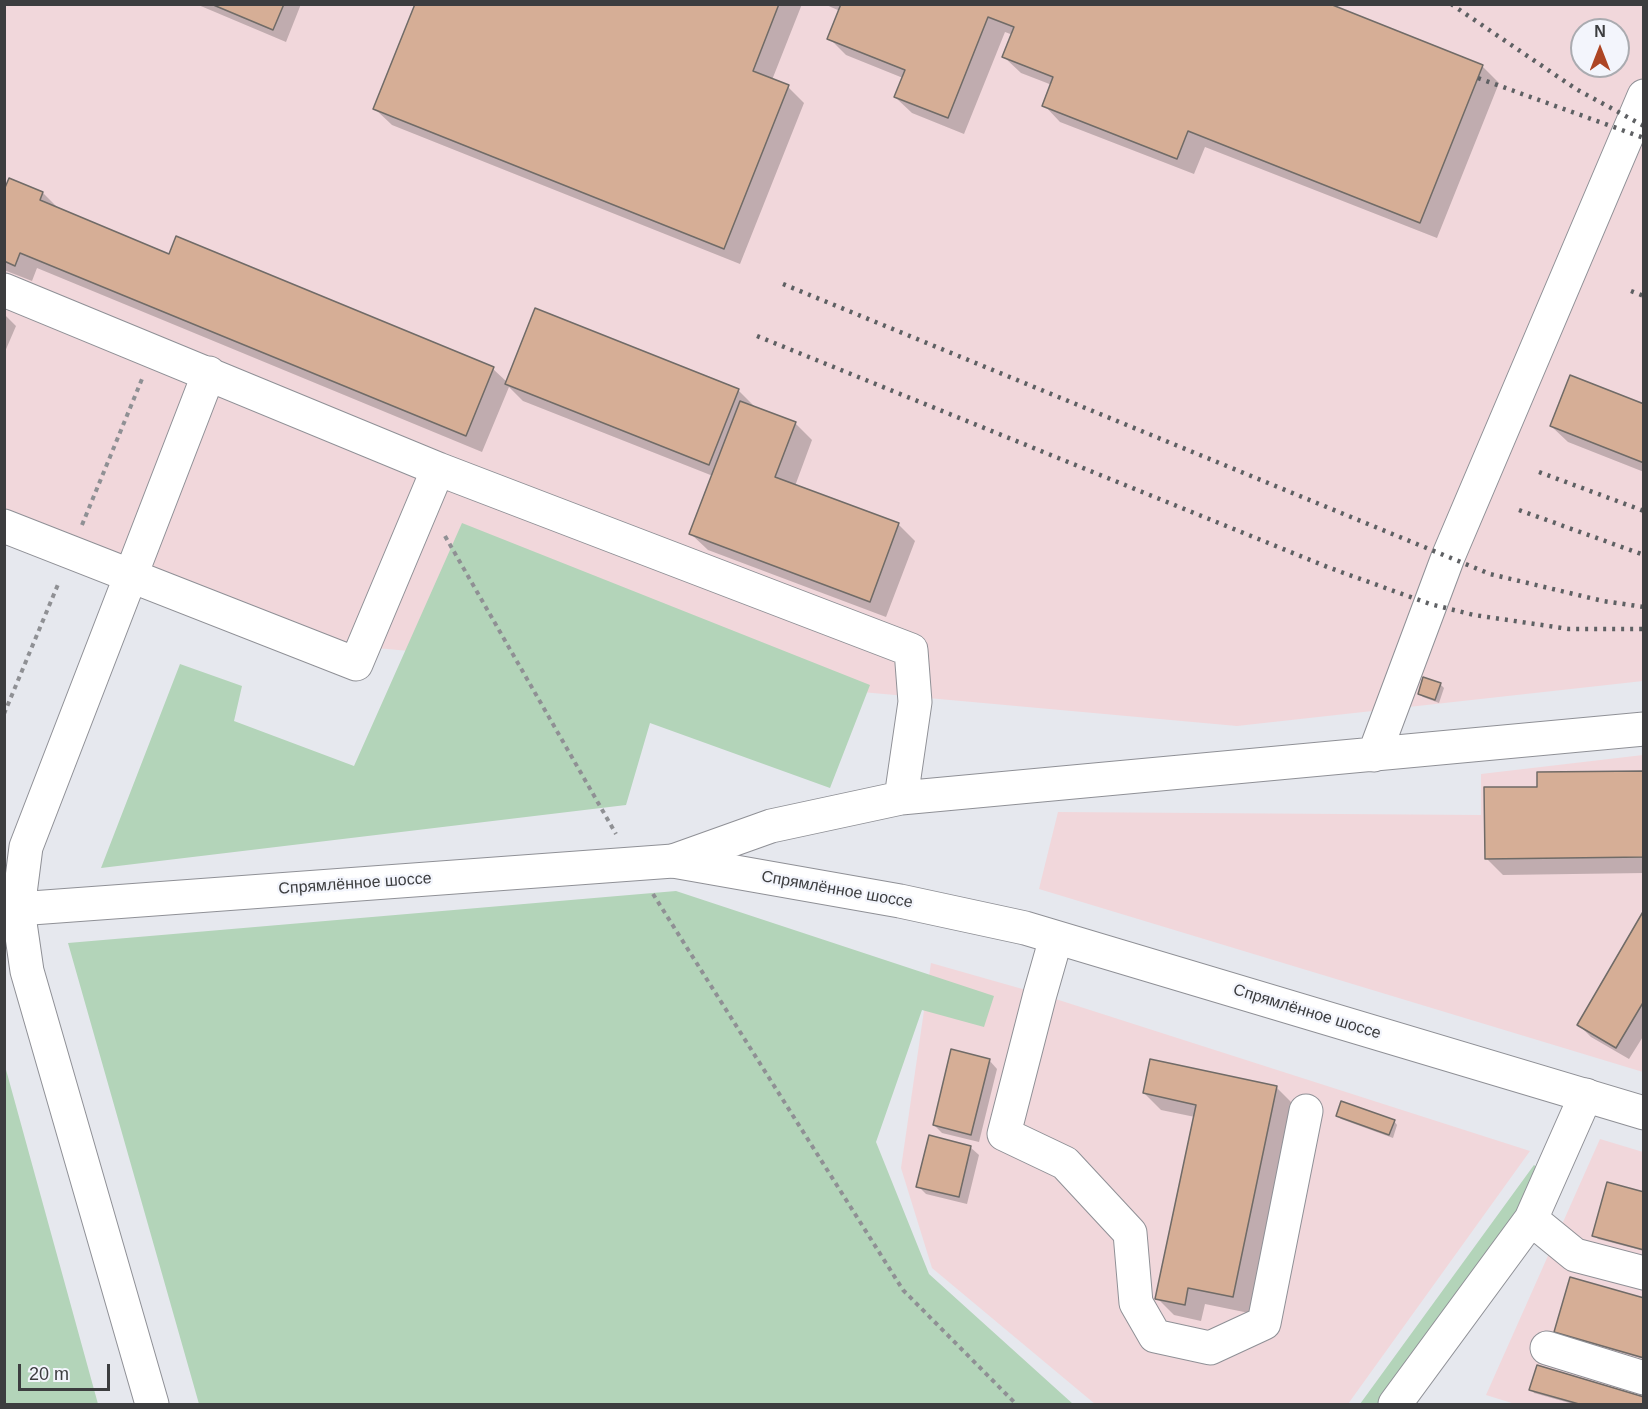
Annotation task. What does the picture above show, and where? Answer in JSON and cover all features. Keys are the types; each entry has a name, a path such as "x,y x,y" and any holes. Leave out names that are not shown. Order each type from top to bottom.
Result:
{"street":[{"path":"1374,755 1448,557 1644,96"},
{"path":"4,290 438,469 911,650 915,702 901,798"},
{"path":"152,1404 11,910 26,848 209,373"},
{"path":"4,526 356,664 438,469"},
{"path":"673,861 771,826 901,798 1644,729"},
{"name":"Спрямлённое шоссе","path":"11,910 673,861 900,901 1024,928 1644,1113"},
{"path":"1056,938 1004,1134 1065,1163 1130,1233 1136,1303 1155,1336 1210,1348 1264,1323 1306,1111"},
{"path":"1395,1404 1531,1219 1586,1095"},
{"path":"1531,1219 1575,1255 1644,1274"},
{"path":"1547,1348 1644,1378"}],"path":[{"path":"424,500 633,864 903,1290 1016,1404"}],"shaded area":[{"path":"4,5 1643,5 1643,681 1237,726 299,641 5,529"},
{"path":"1643,755 1643,1072 1039,889 1058,812 1481,815 1481,774"},
{"path":"931,963 1040,994 1530,1151 1348,1404 1095,1404 932,1268 901,1168"},
{"path":"1600,1139 1643,1152 1643,1404 1515,1404 1486,1395"}],"green space":[{"path":"462,523 870,685 830,788 650,723 626,805 101,868 180,664 242,686 234,721 354,766"},
{"path":"676,891 994,996 984,1027 922,1010 876,1142 929,1274 1073,1404 199,1404 68,943"},
{"path":"5,1066 98,1404 5,1404"},
{"path":"1534,1165 1549,1177 1404,1404 1360,1404"}],"building":[{"path":"211,4 284,4 273,30"},
{"path":"415,4 779,4 753,71 789,85 724,249 373,109"},
{"path":"841,4 1330,4 1483,65 1420,223 1188,131 1177,159 1042,106 1053,77 1002,57 1014,27 988,17 948,118 894,97 905,70 827,39"},
{"path":"9,178 43,192 40,200 169,254 176,236 494,367 466,436 20,253 15,266 4,261 4,190"},
{"path":"535,308 739,389 709,465 505,384"},
{"path":"1570,375 1644,404 1644,463 1550,426"},
{"path":"740,401 796,422 775,477 899,523 870,602 689,534"},
{"path":"1423,677 1441,683 1435,700 1418,694"},
{"path":"1644,771 1644,857 1485,859 1484,787 1537,787 1537,772"},
{"path":"1644,910 1644,1001 1616,1048 1577,1025"},
{"path":"951,1049 990,1059 971,1135 933,1125"},
{"path":"1150,1059 1277,1086 1233,1297 1188,1288 1185,1305 1155,1299 1196,1105 1143,1093"},
{"path":"1341,1101 1395,1120 1389,1135 1336,1116"},
{"path":"929,1135 971,1146 959,1197 916,1187"},
{"path":"1607,1182 1644,1192 1644,1250 1592,1236"},
{"path":"1570,1277 1644,1298 1644,1358 1554,1332"},
{"path":"1537,1365 1644,1397 1644,1404 1579,1404 1529,1390"}],"railway":[{"path":"1451,4 1576,89 1644,126"},
{"path":"1478,78 1644,138"},
{"path":"783,284 1490,574 1603,601 1644,607"},
{"path":"1631,291 1644,296"},
{"path":"757,336 1330,568 1430,604 1474,615 1569,629 1644,629"},
{"path":"1539,472 1644,511"},
{"path":"1519,510 1644,555"}]}
